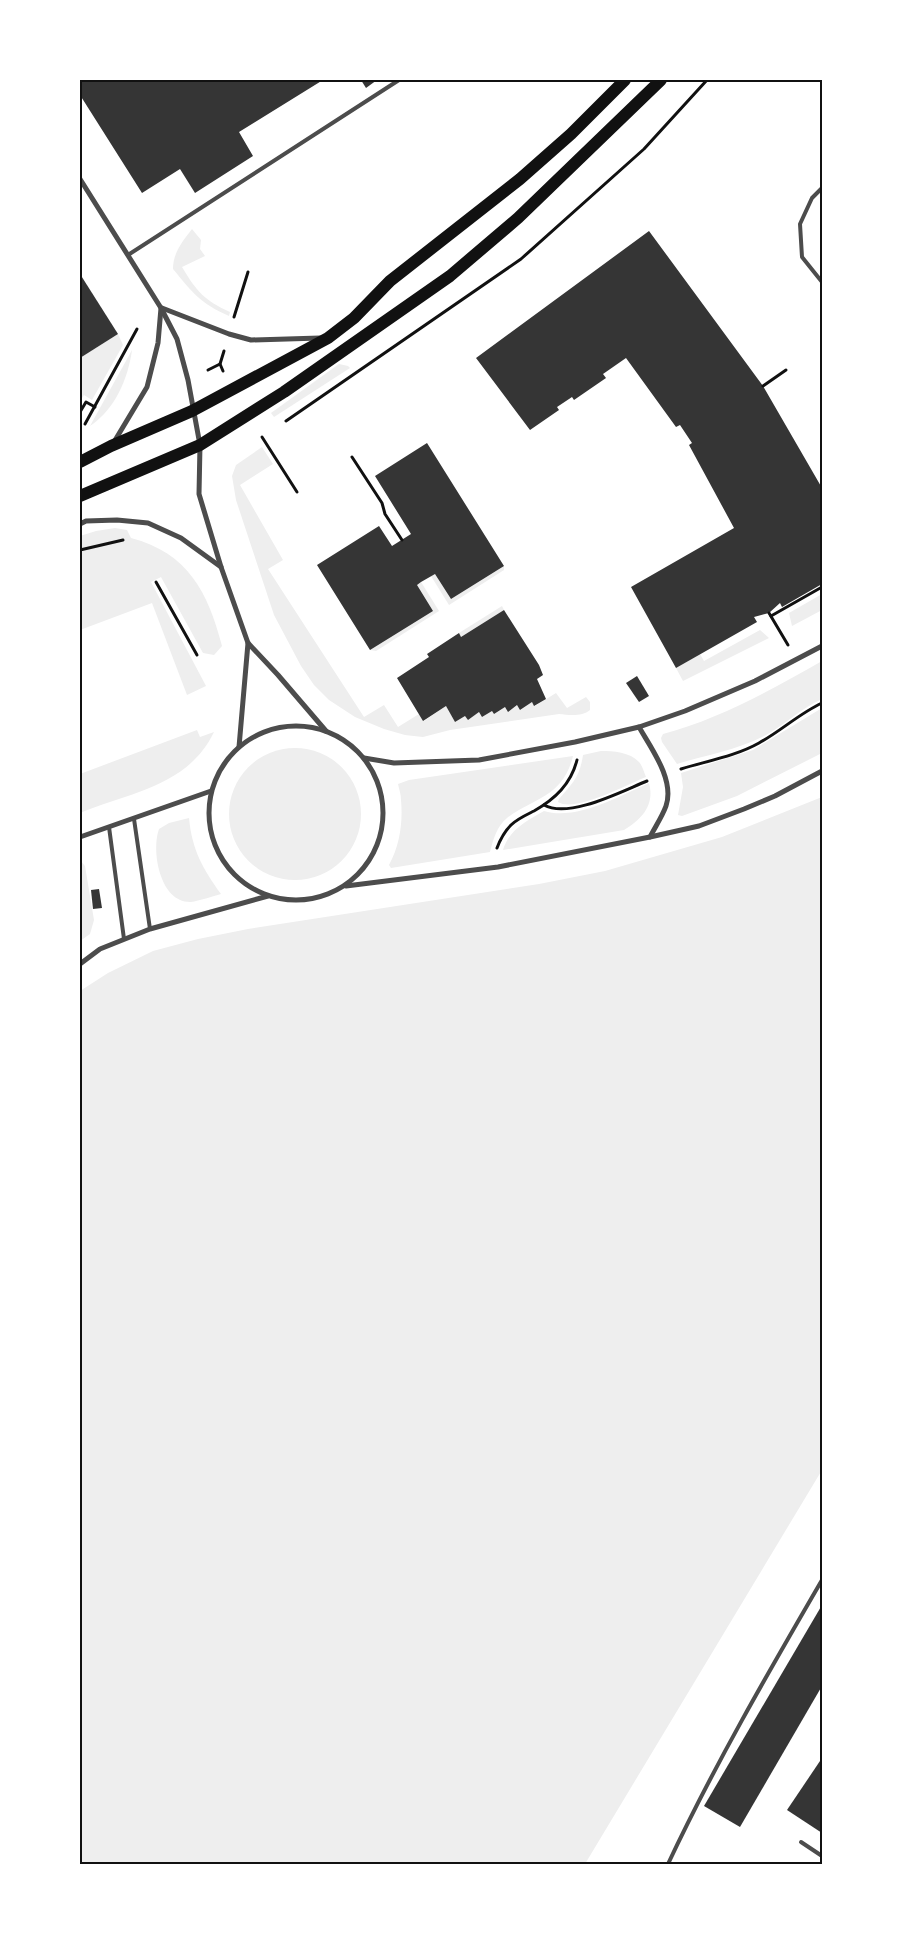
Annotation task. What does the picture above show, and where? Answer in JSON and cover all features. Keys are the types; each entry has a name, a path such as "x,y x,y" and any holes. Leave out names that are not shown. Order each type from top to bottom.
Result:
{"main road":[{"path":"80,462 111,446 192,411 328,338 354,318 390,282 520,179 571,134 625,80"},
{"path":"80,496 200,446 284,392 450,276 518,218 661,80"}],"street":[{"path":"80,179 161,308 177,339 188,380 192,411 200,446 199,494 221,567 248,643 326,731"},
{"path":"161,308 229,334 251,340 328,338"},
{"path":"111,446 147,387 158,343 161,308"},
{"path":"80,524 117,520 148,523 181,538 221,567"},
{"path":"239,747 248,643"},
{"path":"364,758 394,763 478,760 575,742 639,727 685,711 747,685 797,661 822,646"},
{"path":"304,726 326,731 347,742 364,758 379,783 384,812 380,840 367,866 346,886 321,898 294,901 268,896 248,887 231,873 218,855 211,834 208,812 211,791 222,767 239,747 258,734 281,727 304,726"},
{"path":"639,727 665,775 668,790 667,804 650,837"},
{"path":"346,886 498,867 699,826 744,810 822,771"},
{"path":"80,837 211,791"},
{"path":"80,964 100,949 150,929 268,896"}],"lane":[{"path":"128,255 399,80"},
{"path":"822,188 812,198 800,224 802,257 822,282"},
{"path":"134,819 150,929"},
{"path":"109,827 124,939"},
{"path":"668,1864 694,1809 748,1707 822,1580"},
{"path":"801,1842 822,1856"}],"path":[{"path":"232,324 248,272"},
{"path":"85,424 137,329"},
{"path":"208,370 220,364 226,343"},
{"path":"763,386 786,370"},
{"path":"80,412 86,402 95,407"},
{"path":"262,437 297,492"},
{"path":"352,457 382,503 386,514 402,540"},
{"path":"156,582 197,655"},
{"path":"782,635 770,615 822,587"},
{"path":"544,805 552,809 569,809 665,775 736,753 758,744 812,707 822,703"},
{"path":"498,867 496,851 501,837 512,824 544,805 561,790 574,774 577,759 575,742"}],"shaded area":[{"path":"192,229 201,240 200,249 205,256 182,267 202,294 207,299 230,312 229,316 211,307 198,297 173,269 176,253"},
{"path":"118,334 123,345 92,400 84,395 80,401 80,358"},
{"path":"132,350 124,382 119,392 107,411 90,426"},
{"path":"339,364 350,368 274,417 271,413"},
{"path":"262,447 273,464 240,485 283,560 268,569 364,717 384,705 398,727 419,714 424,721 446,706 455,722 465,716 468,719 479,712 482,717 492,711 494,714 505,707 508,711 517,705 521,710 532,702 535,706 556,693 567,708 586,697 590,702 590,710 579,715 559,714 450,730 423,737 405,735 384,729 355,717 329,700 314,685 301,666 274,615 236,500 232,476 236,465"},
{"path":"115,528 127,530 131,538 151,545 167,554 193,577 202,592 210,608 222,646 214,655 203,653 161,577 151,582 206,686 187,695 152,603 80,630 80,536"},
{"path":"504,566 504,570 449,605 431,576 435,574 451,599"},
{"path":"421,582 439,611 376,651 370,650 417,585"},
{"path":"822,594 822,610 792,626 789,613"},
{"path":"502,606 504,610 461,637 459,633"},
{"path":"760,630 769,638 683,681 676,668 700,654 704,661"},
{"path":"822,661 822,699 766,735 733,748 677,764 662,742 663,734 724,712 764,693"},
{"path":"822,708 822,753 737,796 682,816 678,815 683,787 681,773 753,750"},
{"path":"197,730 200,737 214,732 203,750 174,776 156,785 80,813 80,774"},
{"path":"295,748 308,749 320,753 342,767 356,789 360,801 360,827 356,839 342,861 320,875 308,879 295,880 282,879 270,875 248,861 234,839 230,827 229,814 230,801 234,789 248,767 270,753 282,749"},
{"path":"601,751 631,756 640,763 646,777 589,801 576,804 558,802 578,774 583,755"},
{"path":"573,756 568,770 555,788 504,821 496,834 490,852 391,868 389,865 396,850 401,825 402,808 398,784 409,780"},
{"path":"649,783 650,798 646,811 624,830 503,850 509,837 514,832 525,822 544,811 570,813 584,810 598,806"},
{"path":"822,797 822,1470 585,1864 80,1864 80,991 108,973 153,951 198,939 248,929 539,884 605,871 722,837"},
{"path":"189,818 190,829 199,859 221,894 191,902 180,900 165,885 160,874 156,850 159,829 169,823"},
{"path":"80,860 85,866 94,920 90,934 80,941"}],"building":[{"path":"80,80 323,80 239,132 253,156 195,193 180,169 142,193 80,95"},
{"path":"361,80 377,80 366,88"},
{"path":"649,231 763,386 822,488 822,584 782,607 780,603 769,613 754,617 757,622 676,668 631,587 734,528 689,445 692,443 680,425 676,427 626,358 603,374 606,378 574,400 572,397 557,407 559,410 530,430 476,358"},
{"path":"80,274 118,334 80,358"},
{"path":"427,443 504,566 451,599 435,574 421,582 417,585 433,611 370,650 317,565 379,526 392,546 411,534 375,476"},
{"path":"504,610 539,665 543,675 537,679 546,699 534,706 532,702 520,710 517,705 508,712 505,707 494,714 492,711 482,717 479,712 468,720 465,716 455,722 446,706 423,721 397,678 429,657 427,654 459,633 461,637"},
{"path":"637,676 649,696 639,702 626,683"},
{"path":"99,889 102,908 93,909 91,890"},
{"path":"822,1605 822,1686 740,1827 704,1806"},
{"path":"822,1758 822,1833 787,1810"}]}
